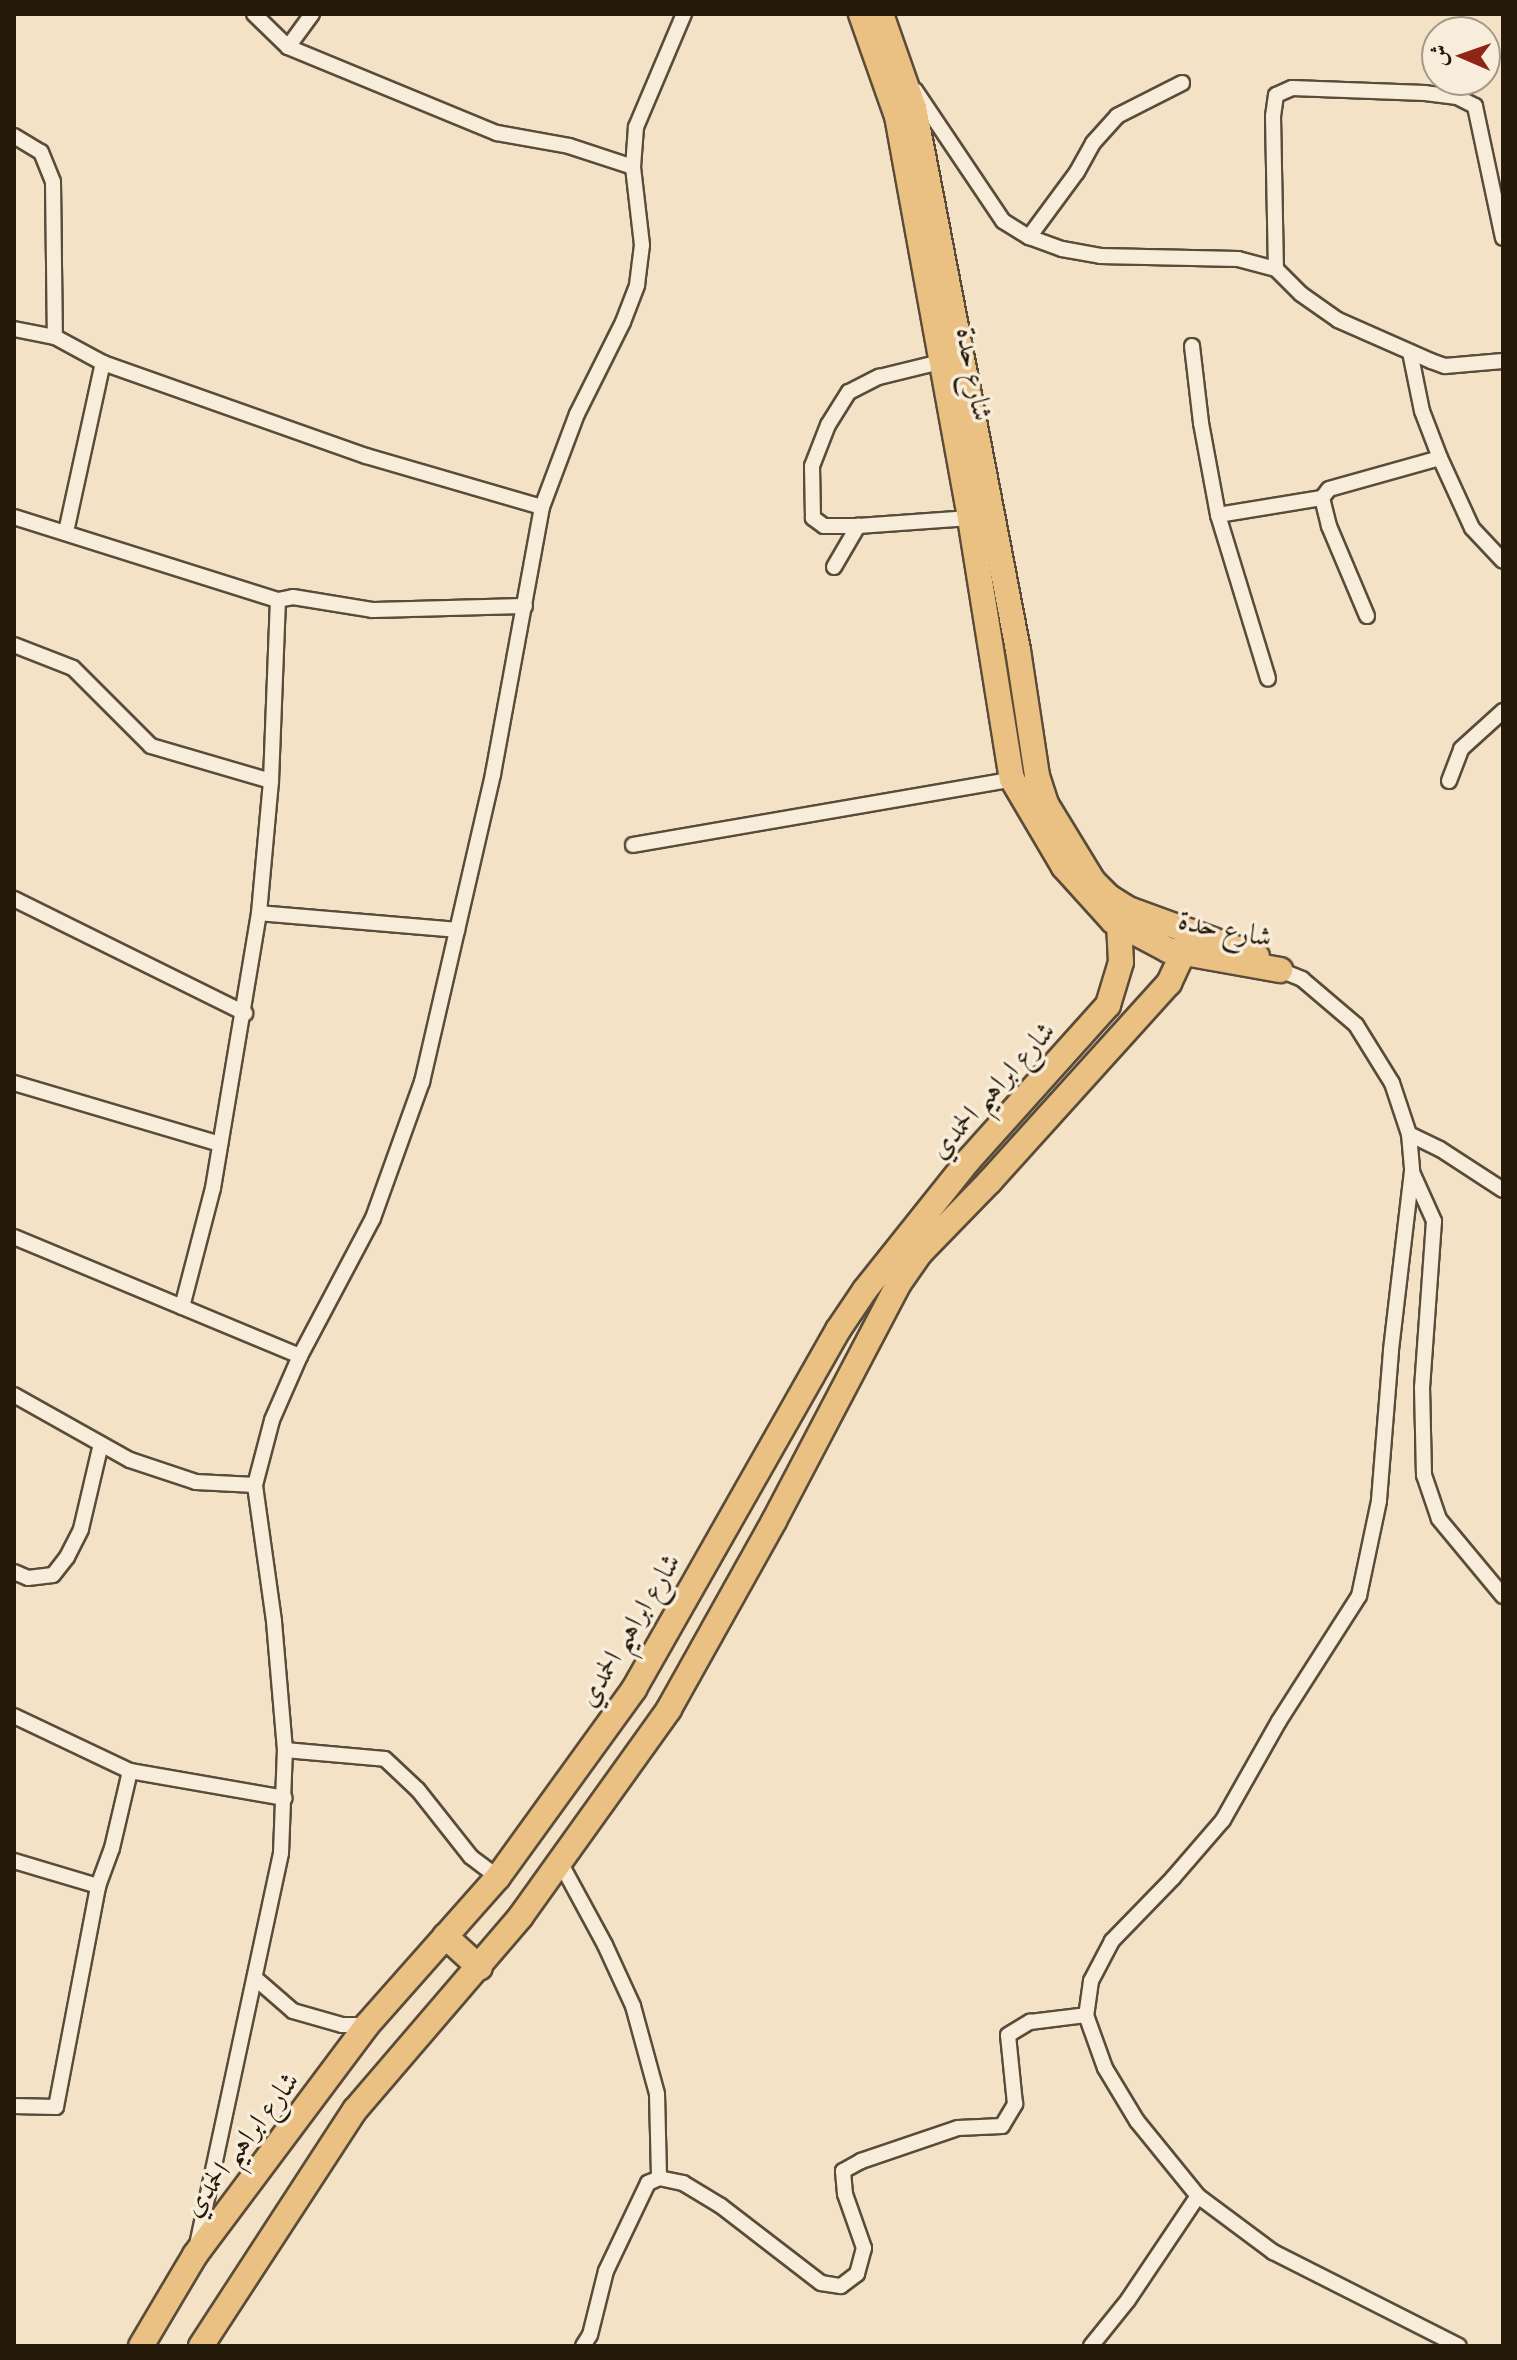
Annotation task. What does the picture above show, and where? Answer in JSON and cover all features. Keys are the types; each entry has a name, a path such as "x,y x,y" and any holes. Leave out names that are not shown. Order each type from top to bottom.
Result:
{"main road":[{"name":"شارع حدة","path":"862,14 906,112"},
{"name":"شارع حدة","path":"881,14 905,76 906,112 950,360 970,518 1012,779 1064,867 1093,904 1119,926 1149,943 1188,942 1252,953 1280,970"},
{"name":"شارع حدة","path":"950,360 1018,650 1037,776 1046,804 1100,890 1188,942 1239,962 1280,970"},
{"name":"شارع ابراهيم الحمدي","path":"141,2346 195,2255 367,2025 498,1877 634,1689 838,1330 907,1234 1108,1005 1121,962 1119,926"},
{"name":"شارع ابراهيم الحمدي","path":"201,2346 355,2110 480,1968 669,1709 866,1350 899,1283 921,1252 990,1181 1169,983 1188,942"},
{"path":"1169,983 1205,966 1239,962"},
{"path":"968,1161 990,1181"},
{"path":"838,1330 866,1350"},
{"path":"445,1936 480,1968"}],"street":[{"path":"254,14 288,47 497,133 569,146 633,167"},
{"path":"288,47 312,14"},
{"path":"195,2255 273,1905 285,1798 285,1750 274,1621 255,1485 272,1420 300,1356 373,1218 422,1082 493,774 542,507 577,414 623,322 637,285 642,245 633,167 641,108 684,14"},
{"path":"905,76 1003,221 1029,237 1062,249 1100,256 1238,259 1276,269 1301,294 1338,320 1445,366 1503,361"},
{"path":"1029,237 1077,172 1093,143 1117,116 1182,83"},
{"path":"1276,269 1273,116 1276,95 1292,88 1435,94 1457,97 1475,106 1503,238"},
{"path":"14,136 41,152 53,182 55,337"},
{"path":"14,329 55,337 103,363 366,456 542,507"},
{"path":"1192,346 1201,423 1218,515 1268,679"},
{"path":"1410,352 1422,411 1440,458 1472,528 1503,561"},
{"path":"950,360 879,377 849,392 828,425 812,466 813,518 824,526 970,518"},
{"path":"66,532 103,363"},
{"path":"1218,515 1322,498 1329,489 1440,458"},
{"path":"1322,498 1329,526 1367,616"},
{"path":"14,517 278,600 293,597 372,610 525,606"},
{"path":"834,567 858,526"},
{"path":"182,1307 204,1228 245,1013 259,913 271,781 278,600"},
{"path":"14,645 73,668 151,746 271,781"},
{"path":"1449,781 1461,749 1503,711"},
{"path":"633,845 1037,776"},
{"path":"14,899 245,1013"},
{"path":"259,913 457,930"},
{"path":"1280,970 1302,979 1356,1025 1392,1083 1409,1134 1412,1171 1391,1351 1379,1501 1359,1596 1279,1721 1223,1820 1112,1941 1091,1981 1086,2015 1105,2068 1137,2121 1198,2196 1273,2252 1459,2346"},
{"path":"14,1083 220,1144"},
{"path":"1409,1134 1440,1149 1503,1190"},
{"path":"1412,1171 1434,1221 1422,1387 1424,1475 1439,1519 1503,1596"},
{"path":"14,1237 300,1356"},
{"path":"14,1395 130,1460 196,1482 255,1485"},
{"path":"14,1572 28,1578 53,1575 67,1557 81,1529 101,1444"},
{"path":"14,1716 130,1771 285,1798"},
{"path":"285,1750 385,1759 418,1790 471,1857 498,1877"},
{"path":"14,2106 56,2107 98,1886 112,1848 130,1771"},
{"path":"14,1861 98,1886"},
{"path":"560,1862 605,1945 633,2006 657,2094 659,2178"},
{"path":"255,1978 293,2011 317,2021 367,2025"},
{"path":"591,2342 606,2271 642,2190 659,2178 683,2183 721,2206 821,2283 841,2286 857,2274 864,2248 845,2194 843,2171 861,2161 958,2128 1002,2126 1015,2104 1006,2050 1008,2035 1030,2022 1086,2015"},
{"path":"1091,2346 1128,2300 1198,2196"}]}
